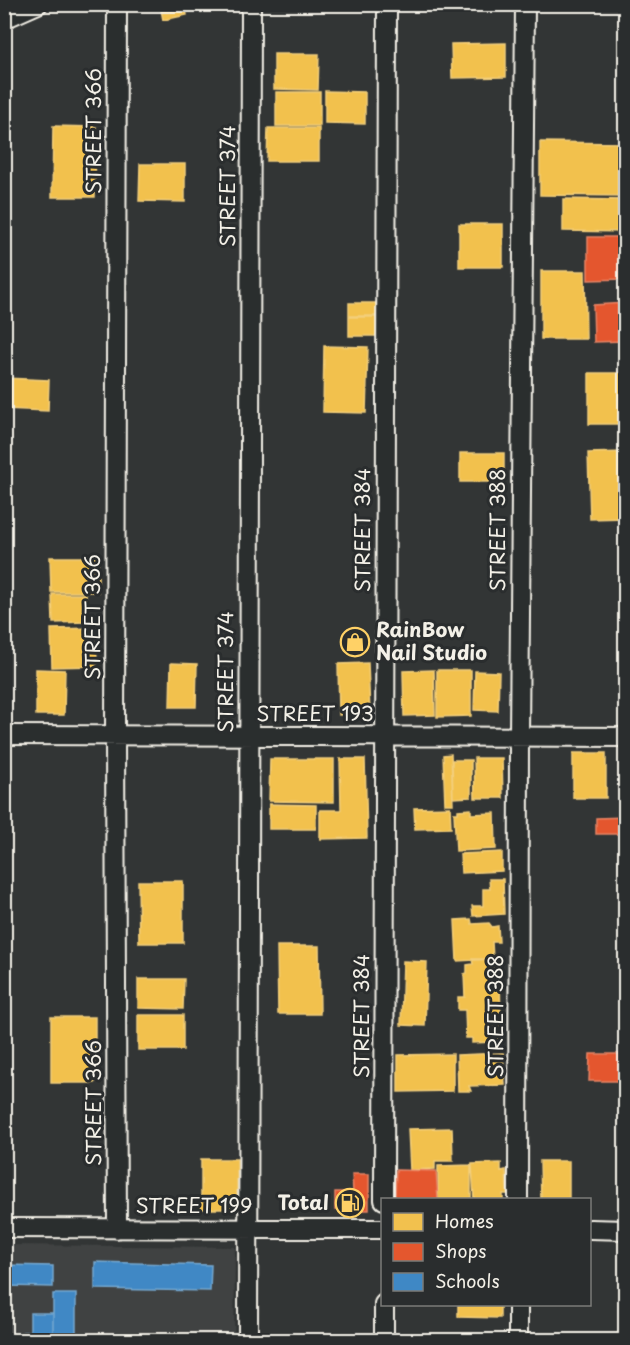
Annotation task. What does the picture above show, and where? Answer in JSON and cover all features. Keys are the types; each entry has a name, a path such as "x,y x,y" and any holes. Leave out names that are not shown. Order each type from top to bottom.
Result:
{"street":[{"path":"4,19 38,4"},
{"name":"STREET 366","path":"117,4 115,736 117,1229"},
{"name":"STREET 374","path":"248,1341 251,4"},
{"name":"STREET 384","path":"384,1198 387,4"},
{"name":"STREET 388","path":"518,1198 525,4"},
{"name":"STREET 193","path":"4,735 626,737"},
{"name":"STREET 199","path":"4,1228 381,1229"},
{"path":"591,1230 626,1230"},
{"path":"384,1306 384,1341"},
{"path":"518,1306 518,1341"}],"shaded area":[{"path":"5,1245 235,1247 234,1340 5,1340"}],"building: Homes":[{"path":"160,4 185,4 187,15 163,20"},
{"path":"506,43 506,77 452,78 451,44"},
{"path":"274,54 319,54 318,90 274,89"},
{"path":"325,91 365,92 365,124 325,123"},
{"path":"276,92 320,92 320,126 276,126"},
{"path":"53,126 96,127 95,197 52,197"},
{"path":"268,128 319,128 319,161 267,161"},
{"path":"540,142 626,143 626,196 540,195"},
{"path":"140,164 185,164 185,202 139,201"},
{"path":"563,199 626,200 626,232 563,231"},
{"path":"459,224 503,224 503,267 459,267"},
{"path":"541,271 585,271 586,339 541,339"},
{"path":"349,303 381,303 381,316 349,316"},
{"path":"349,317 381,317 382,336 349,336"},
{"path":"324,346 368,347 366,413 323,412"},
{"path":"589,373 626,373 626,424 589,424"},
{"path":"4,378 49,380 48,411 4,409"},
{"path":"626,452 626,518 590,519 588,453"},
{"path":"460,453 504,453 504,482 460,482"},
{"path":"50,557 98,557 98,592 51,592"},
{"path":"52,594 86,594 86,622 53,623"},
{"path":"96,628 97,666 52,667 51,629"},
{"path":"171,663 197,664 196,707 170,707"},
{"path":"368,663 370,714 339,715 338,664"},
{"path":"36,669 65,670 64,715 36,715"},
{"path":"434,670 435,715 404,716 403,671"},
{"path":"437,670 471,670 471,716 437,717"},
{"path":"475,671 499,672 498,711 474,710"},
{"path":"573,753 606,753 606,798 573,798"},
{"path":"451,754 453,804 445,804 443,755"},
{"path":"474,758 502,758 503,798 475,798"},
{"path":"270,759 334,759 334,802 269,801"},
{"path":"340,759 365,759 367,838 320,839 320,810 341,810"},
{"path":"452,760 471,760 471,797 453,798"},
{"path":"269,804 316,805 316,829 269,829"},
{"path":"450,807 451,828 415,829 414,808"},
{"path":"471,809 471,814 495,813 496,849 456,851 454,813 458,813 458,810"},
{"path":"502,852 502,871 461,873 460,854"},
{"path":"489,879 503,879 504,914 473,916 472,906 483,906 483,889 490,889"},
{"path":"138,881 183,881 183,943 139,943"},
{"path":"471,919 472,924 489,923 492,927 498,926 499,942 492,942 493,959 457,961 455,920"},
{"path":"277,946 319,946 320,1014 278,1014"},
{"path":"472,959 495,959 495,964 500,964 501,1038 495,1038 495,1042 472,1043 472,1038 466,1038 465,1010 458,1010 458,997 465,997 464,974 467,973 467,965 473,964"},
{"path":"403,961 427,962 425,1026 401,1025"},
{"path":"138,979 184,979 183,1009 138,1008"},
{"path":"138,1015 183,1015 183,1050 138,1050"},
{"path":"51,1017 95,1017 95,1083 51,1083"},
{"path":"503,1053 505,1085 469,1086 471,1091 458,1091 457,1055"},
{"path":"453,1054 453,1091 398,1092 398,1055"},
{"path":"452,1128 453,1161 435,1161 435,1169 410,1170 408,1129"},
{"path":"201,1159 237,1159 237,1209 201,1209"},
{"path":"540,1161 569,1161 569,1198 541,1198"},
{"path":"501,1163 501,1171 506,1170 507,1194 503,1194 503,1198 474,1198 472,1164"},
{"path":"471,1165 471,1198 438,1198 438,1166"},
{"path":"458,1306 500,1306 500,1318 458,1317"}],"building: Shops":[{"path":"588,237 626,237 626,279 588,280"},
{"path":"626,303 626,341 594,342 593,305"},
{"path":"626,817 626,834 596,834 596,818"},
{"path":"590,1054 626,1054 626,1081 589,1081"},
{"path":"396,1170 436,1171 438,1198 395,1198"},
{"path":"352,1174 369,1174 369,1210 335,1210 335,1192 353,1192"}],"building: Schools":[{"path":"95,1262 211,1265 210,1291 95,1289"},
{"path":"4,1265 53,1266 53,1287 4,1286"},
{"path":"53,1294 76,1294 76,1340 53,1340"},
{"path":"30,1313 53,1313 53,1340 23,1340 23,1332 30,1332"}],"place":[{"name":"RainBow Nail Studio","path":"355,642"},
{"name":"Total","path":"350,1203"}]}
